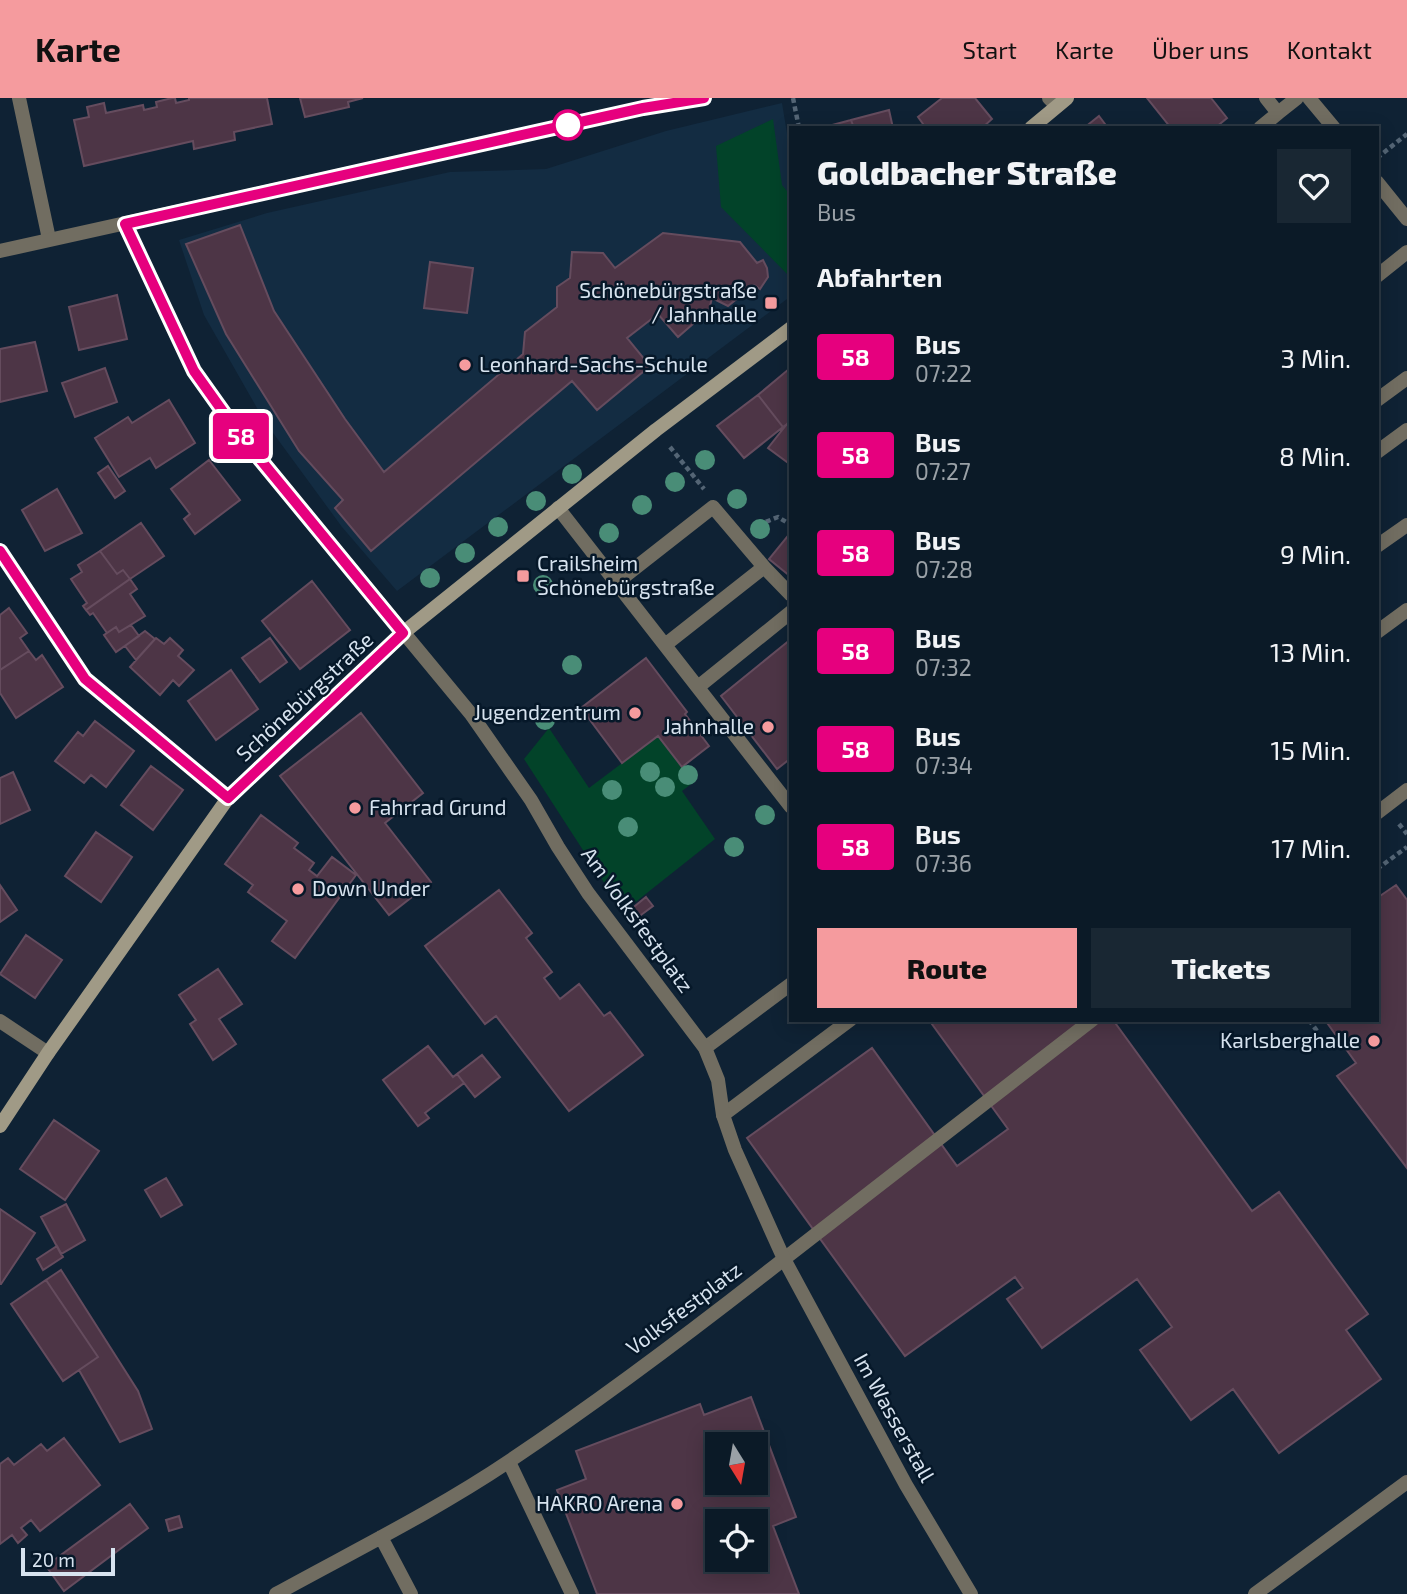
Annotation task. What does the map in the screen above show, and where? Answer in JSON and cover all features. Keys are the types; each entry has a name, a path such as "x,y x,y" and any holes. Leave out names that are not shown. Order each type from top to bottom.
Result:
{"main road":[{"path":"1033,126 1058,101"},
{"name":"Schönebürgstraße","path":"0,1126 48,1053 228,798 403,633 656,430 789,330"}],"street":[{"path":"19,98 49,240"},
{"path":"0,251 643,108 704,98"},
{"path":"1266,98 1278,113"},
{"path":"1262,126 1297,98"},
{"path":"1310,98 1332,126"},
{"path":"1379,184 1407,219"},
{"name":"Am Volksfestplatz","path":"125,224 194,371 236,430 471,713 531,800 588,893 705,1048 718,1080 723,1115 750,1185 784,1259"},
{"path":"1379,274 1407,252"},
{"path":"1379,399 1407,378"},
{"path":"1379,451 1407,430"},
{"path":"616,583 713,507 789,593"},
{"path":"558,508 789,804"},
{"path":"1379,545 1407,525"},
{"path":"0,551 85,679 228,798"},
{"path":"665,645 764,567"},
{"path":"1379,631 1407,610"},
{"path":"698,687 789,614"},
{"path":"1379,811 1407,790"},
{"path":"705,1048 789,985"},
{"path":"0,1021 48,1053"},
{"path":"723,1115 847,1022"},
{"name":"Volksfestplatz","path":"276,1594 382,1537 509,1462 683,1338 1089,1022"},
{"name":"Im Wasserstall","path":"784,1259 906,1485 971,1594"},
{"path":"509,1462 572,1594"},
{"path":"1255,1594 1407,1482"},
{"path":"382,1537 411,1594"}],"path":[{"path":"793,98 799,126"},
{"path":"1379,156 1407,134"},
{"path":"1379,868 1407,848"},
{"path":"1310,1022 1317,1031"}],"shaded area":[{"name":"Leonhard-Sachs-Schule","path":"782,103 789,146 789,297 397,591 342,527 265,422 204,315 179,240 267,213 450,172 546,169 666,131"}],"green space":[{"path":"773,119 782,185 789,194 789,276 721,207 716,146"},
{"path":"549,728 589,788 658,736 694,782 682,791 715,839 623,912 524,759"}],"building":[{"path":"175,98 176,103 189,98 267,98 272,124 234,132 235,140 194,149 193,141 84,166 74,120 89,117 87,107 104,103 106,113 143,105 144,110 157,107 156,102"},
{"path":"300,98 363,98 348,102 349,107 305,117"},
{"path":"942,98 975,98 992,119 984,126 925,126 918,117"},
{"path":"1147,98 1211,98 1227,118 1217,126 1169,126"},
{"path":"889,110 893,126 853,126 851,120"},
{"path":"1099,116 1106,126 1086,126"},
{"path":"851,120 853,126 828,126"},
{"path":"240,225 274,311 345,419 384,472 523,354 525,332 557,307 557,287 570,278 572,252 603,253 615,268 663,233 740,242 757,263 763,260 768,277 760,289 754,285 728,306 712,298 709,310 678,337 658,314 627,338 650,366 597,410 572,381 371,551 335,508 343,500 299,451 226,334 186,244"},
{"path":"430,262 473,268 467,313 424,308"},
{"path":"117,295 127,339 79,350 69,307"},
{"path":"35,342 47,391 0,402 0,349"},
{"path":"105,368 117,402 75,417 62,383"},
{"path":"789,369 789,422 783,427 758,395"},
{"path":"758,395 783,427 744,458 717,426"},
{"path":"169,400 195,443 156,468 150,458 119,477 95,438 128,417 132,423"},
{"path":"787,424 789,426 789,464 768,448"},
{"path":"209,460 240,500 195,534 184,519 190,514 171,489"},
{"path":"108,466 125,491 115,498 98,473"},
{"path":"57,489 82,533 45,551 22,510"},
{"path":"141,523 164,556 130,579 123,570 117,574 100,551"},
{"path":"789,534 789,575 769,559"},
{"path":"100,551 117,574 123,570 130,579 86,610 83,606 87,603 71,579 82,572 78,565"},
{"path":"130,579 137,589 130,594 145,616 119,632 116,627 107,633 93,613 90,615 86,610"},
{"path":"312,581 350,630 300,669 262,621"},
{"path":"9,608 27,633 20,638 29,651 0,670 0,615"},
{"path":"131,625 139,636 116,652 104,635 116,627 119,632"},
{"path":"145,631 155,639 136,660 125,646"},
{"path":"156,638 164,644 170,638 183,650 178,656 194,670 179,686 173,680 160,695 130,667"},
{"path":"270,638 287,662 260,682 242,658"},
{"name":"Jahnhalle","path":"789,641 789,760 777,769 721,696"},
{"path":"29,651 36,660 42,655 63,687 16,718 0,693 0,670"},
{"name":"Jugendzentrum","path":"646,658 709,746 682,767 658,736 622,763 581,708"},
{"path":"231,670 258,709 216,740 188,701"},
{"name":"Fahrrad Grund","path":"361,713 423,793 385,823 431,882 389,915 280,776"},
{"path":"95,721 134,751 106,787 91,775 84,783 55,761 78,732 83,736"},
{"path":"151,766 183,790 153,830 121,805"},
{"path":"13,772 30,810 0,824 0,778"},
{"name":"Down Under","path":"261,815 298,843 294,848 314,863 309,870 317,876 332,857 356,875 295,958 272,941 287,921 248,892 253,885 225,864"},
{"path":"96,832 132,857 101,902 65,876"},
{"path":"0,885 17,910 0,922"},
{"name":"Karlsberghalle","path":"1396,885 1407,900 1407,1168 1337,1076 1356,1063 1326,1022 1379,1022 1379,897"},
{"path":"499,890 532,933 526,938 552,972 544,978 560,999 579,984 604,1016 610,1012 643,1055 569,1111 496,1016 485,1024 425,946"},
{"path":"646,897 653,906 637,918 630,910"},
{"path":"26,935 62,960 35,998 0,974"},
{"path":"218,969 242,1004 219,1019 236,1044 213,1060 190,1024 196,1020 179,995"},
{"path":"930,1022 1114,1022 1252,1211 1279,1192 1368,1314 1346,1330 1381,1379 1279,1453 1233,1389 1191,1420 1140,1350 1172,1327 1137,1279 1042,1348 1007,1299 1023,1288 1015,1277 905,1356 747,1138 872,1048 957,1166 1008,1129"},
{"path":"428,1046 453,1077 457,1074 464,1083 425,1113 429,1118 418,1126 383,1080"},
{"path":"482,1055 500,1077 475,1097 457,1074"},
{"path":"54,1120 99,1151 65,1200 20,1169"},
{"path":"166,1178 182,1205 161,1217 145,1190"},
{"path":"66,1204 85,1240 61,1254 41,1217"},
{"path":"0,1209 35,1233 1,1284 0,1284"},
{"path":"57,1246 63,1257 43,1270 37,1259"},
{"path":"61,1270 138,1391 152,1429 120,1442 79,1370 98,1357 46,1280"},
{"path":"46,1280 98,1357 63,1381 11,1304"},
{"name":"HAKRO Arena","path":"751,1397 764,1432 705,1432 705,1495 768,1495 768,1442 796,1517 773,1526 799,1594 597,1594 557,1490 586,1479 576,1451 700,1404 704,1415"},
{"path":"64,1438 100,1485 40,1531 31,1520 21,1528 27,1535 18,1543 12,1535 0,1544 0,1464 8,1458 14,1465 41,1444 47,1451"},
{"path":"130,1504 148,1528 64,1591 46,1566"},
{"path":"179,1516 182,1527 169,1531 166,1520"}],"bus line":[{"name":"58","path":"0,551 85,679 228,798 403,633 236,430 194,371 125,224 643,108 704,98"}],"place":[{"name":"Schönebürgstraße / Jahnhalle","path":"771,303"},
{"name":"Leonhard-Sachs-Schule","path":"465,365"},
{"name":"Crailsheim Schönebürgstraße","path":"523,576"},
{"name":"Jugendzentrum","path":"635,713"},
{"name":"Jahnhalle","path":"768,727"},
{"name":"Fahrrad Grund","path":"355,808"},
{"name":"Down Under","path":"298,889"},
{"name":"Karlsberghalle","path":"1374,1041"},
{"name":"HAKRO Arena","path":"677,1504"}]}
